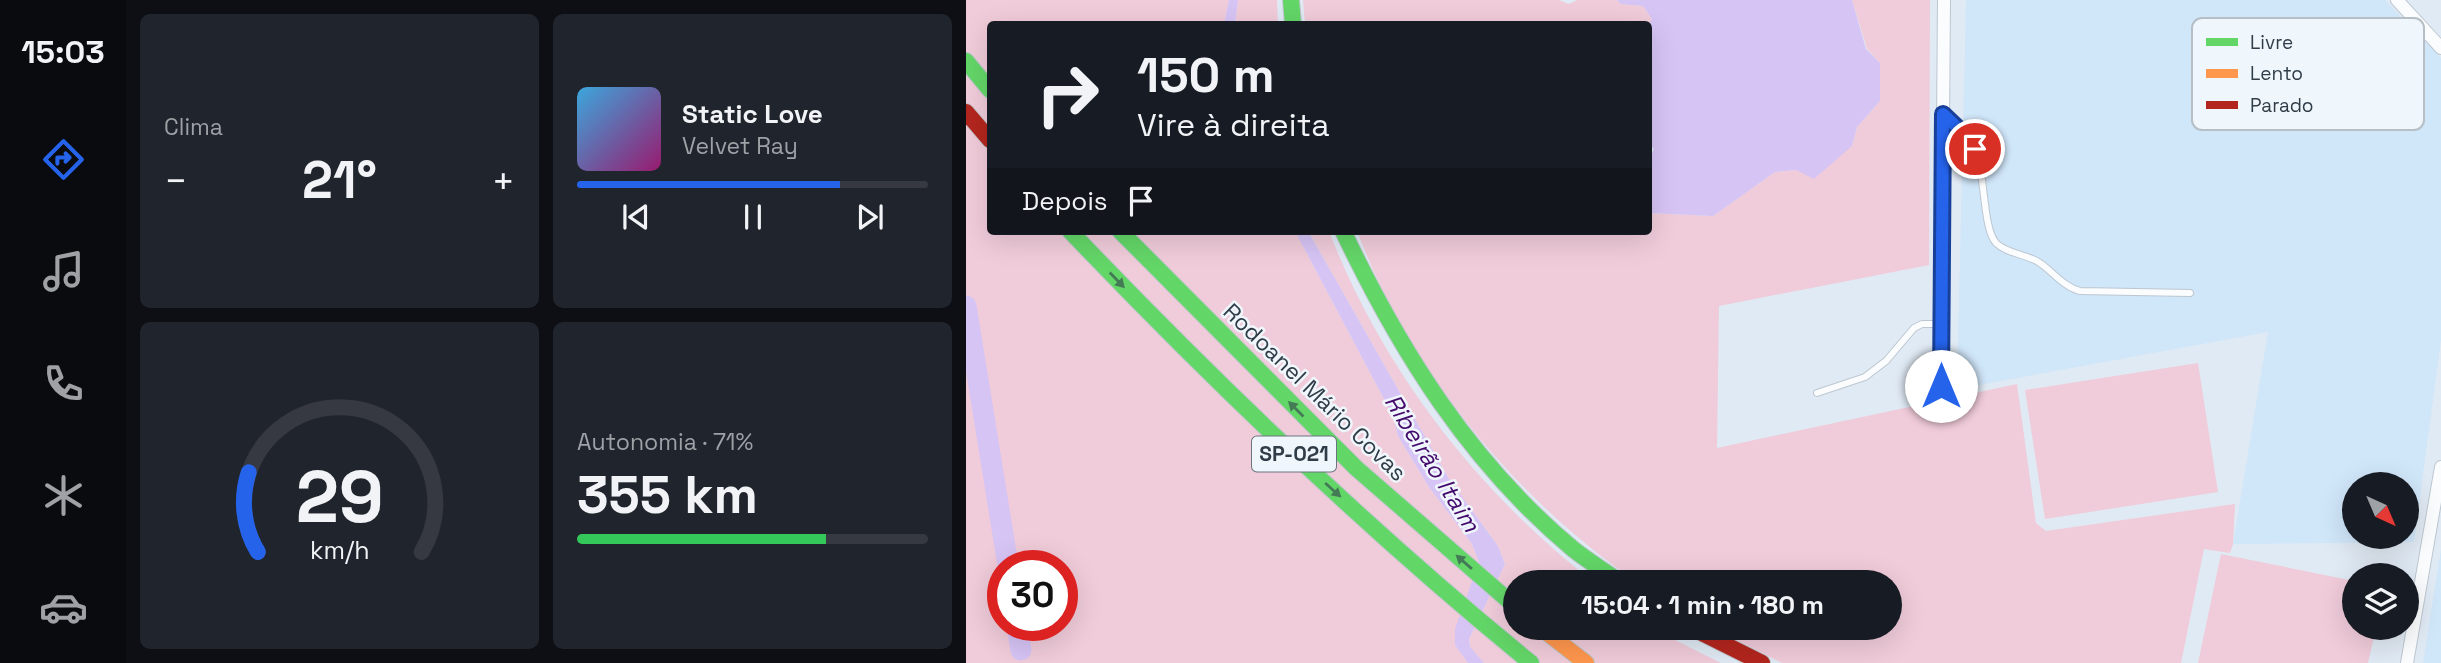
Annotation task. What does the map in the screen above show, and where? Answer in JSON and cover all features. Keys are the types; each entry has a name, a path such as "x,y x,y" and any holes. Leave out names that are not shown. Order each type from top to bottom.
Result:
{"highway":[{"path":"1291,0 1293,21"},
{"path":"966,61 987,86"},
{"path":"966,112 987,136"},
{"name":"SP-021","path":"1074,235 1175,341 1297,457 1454,600 1531,663"},
{"name":"Rodoanel Mário Covas","path":"1124,235 1356,468 1503,596"},
{"path":"1345,235 1395,337 1456,426 1483,460 1543,522 1574,550 1602,570"},
{"path":"1556,640 1586,663"},
{"path":"1712,640 1762,663"}],"street":[{"path":"1941,386 1944,0"},
{"path":"2397,0 2414,18"},
{"path":"2424,29 2441,48"},
{"path":"2407,663 2441,467"}],"lane":[{"path":"1943,114 1968,138 1975,149 1982,172 1990,234 1997,244 2031,257 2053,271 2073,289 2080,291 2190,293"},
{"path":"1817,393 1865,377 1886,361 1914,328 1922,324 1941,324"}],"shaded area":[{"path":"966,0 1229,0 1225,21 987,21 987,235 1297,235 1393,416 1398,436 1429,487 1472,544 1479,562 1455,645 1468,663 966,663"},
{"path":"1238,0 1277,0 1278,21 1235,21"},
{"path":"1303,0 1559,0 1569,4 1577,0 1617,0 1621,4 1643,6 1652,19 1651,21 1305,21"},
{"path":"1852,0 1930,0 1929,265 1719,306 1717,448 2017,384 2036,523 2046,531 2235,504 2230,553 2204,549 2181,663 1782,663 1736,640 1902,640 1902,570 1620,570 1549,512 1471,428 1406,333 1379,283 1359,235 1652,235 1652,213 1713,216 1775,172 1796,170 1852,146 1857,127 1880,101 1880,63 1867,49"},
{"path":"1966,0 2385,0 2402,18 2192,18 2192,130 2424,130 2424,40 2441,58 2441,340 2419,505 2419,472 2342,472 2342,543 2233,544 2268,332 1957,389"},
{"path":"1310,235 1331,235 1376,332 1438,425 1473,468 1512,509 1579,570 1503,570 1503,640 1675,640 1721,663 1484,663 1470,647 1469,639 1505,564 1498,546 1449,479"},
{"path":"2198,363 2218,492 2045,519 2025,390"},
{"path":"2441,549 2441,663 2423,663"},
{"path":"2221,554 2342,579 2342,640 2373,640 2368,663 2198,663"}],"water":[{"path":"1229,0 1238,0 1235,21 1225,21"},
{"path":"1617,0 1852,0 1866,49 1880,63 1880,101 1857,127 1852,146 1814,179 1796,170 1775,172 1713,216 1652,213 1652,19 1643,6 1621,4"},
{"name":"Ribeirão Itaim","path":"1297,235 1310,235 1449,479 1498,546 1505,564 1469,639 1470,647 1484,663 1468,663 1455,645 1455,629 1479,562 1472,544 1429,487 1398,436 1393,416"}],"waterway":[{"path":"966,306 1006,550"},
{"path":"1020,641 1021,650"}],"traffic: fast":[{"path":"1291,0 1293,21"},
{"path":"966,61 987,86"},
{"path":"1074,235 1180,344 1294,454 1411,561 1531,663"},
{"path":"1124,235 1356,468 1503,596"},
{"path":"1345,235 1388,319 1441,403 1470,442 1536,516 1573,549 1603,570"}],"traffic: slow":[{"path":"1556,640 1586,663"}],"traffic: jam":[{"path":"966,112 987,136"},
{"path":"1716,640 1762,663"}],"route":[{"path":"1941,386 1943,114 1968,138 1975,149"}]}
